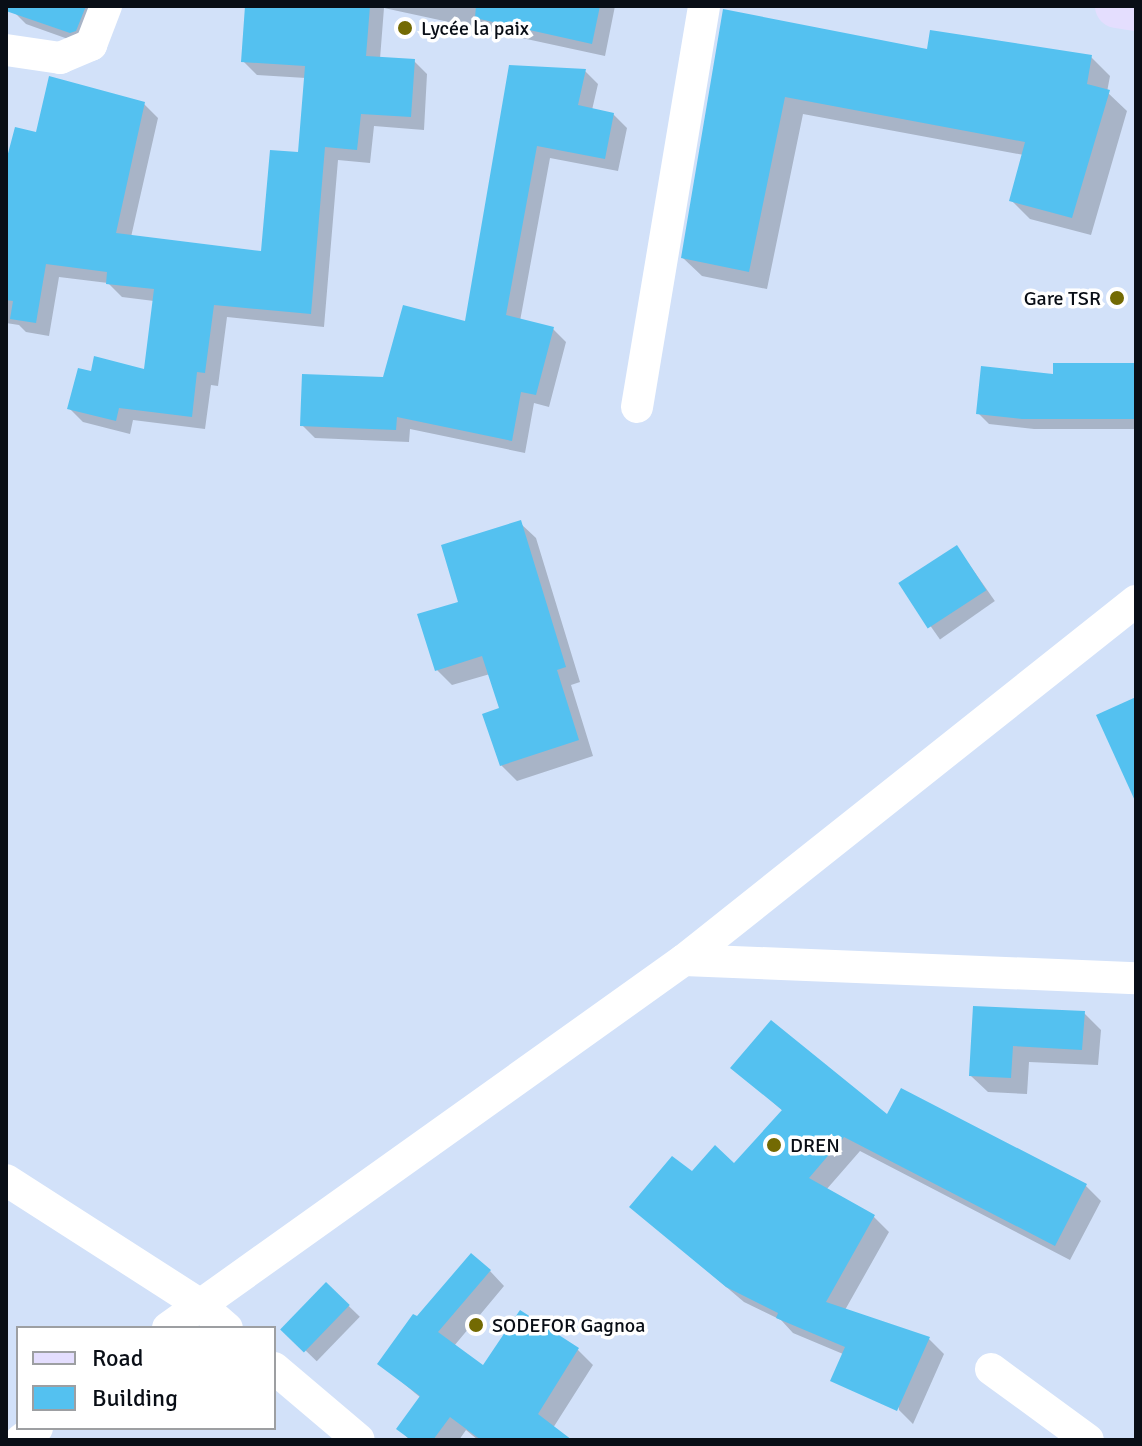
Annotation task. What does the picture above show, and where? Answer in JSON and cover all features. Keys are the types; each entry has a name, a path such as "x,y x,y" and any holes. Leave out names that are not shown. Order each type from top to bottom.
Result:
{"main road":[{"path":"1117,6 1136,9"}],"street":[{"path":"6,50 60,58 91,45 106,6"},
{"path":"637,407 704,6"},
{"path":"171,1326 684,960 1136,601"},
{"path":"684,960 1136,978"},
{"path":"6,1180 199,1304 225,1326"},
{"path":"6,1206 41,1202"},
{"path":"991,1369 1088,1440"},
{"path":"276,1370 359,1440"}],"building":[{"path":"6,6 86,6 76,31 70,33 6,11"},
{"path":"245,6 370,6 366,56 415,59 411,117 361,114 357,150 325,147 311,314 214,305 205,373 197,372 192,417 119,408 116,421 67,409 78,368 91,371 94,356 144,369 154,289 106,284 107,272 46,264 36,323 10,319 13,301 6,300 6,161 15,127 36,132 49,76 145,102 116,233 261,251 270,150 298,152 305,66 241,62"},
{"path":"476,6 600,6 592,44 475,18"},
{"path":"723,9 927,49 930,30 1092,55 1087,84 1110,90 1072,218 1009,201 1025,142 785,97 749,272 681,258"},
{"path":"509,65 586,69 578,105 614,113 605,159 537,146 506,315 554,327 536,395 521,392 512,441 397,417 396,430 300,426 302,374 383,377 403,305 465,321"},
{"path":"1053,363 1136,363 1136,419 1022,419 976,414 981,366 1053,374"},
{"path":"521,520 566,667 557,670 579,740 500,766 482,714 499,708 482,656 435,671 417,614 458,602 441,545"},
{"path":"957,545 986,590 928,628 898,583"},
{"path":"1136,697 1136,803 1096,715"},
{"path":"973,1006 1085,1011 1082,1050 1013,1046 1011,1078 969,1076"},
{"path":"771,1020 887,1114 901,1088 1087,1184 1055,1246 844,1137 809,1178 875,1215 826,1302 930,1337 897,1411 830,1381 845,1347 776,1318 778,1313 726,1287 629,1207 672,1156 692,1171 715,1145 734,1163 782,1110 730,1068"},
{"path":"471,1253 491,1270 438,1332 483,1365 520,1310 579,1348 538,1414 572,1440 481,1440 450,1417 433,1440 411,1440 396,1429 420,1396 377,1364 413,1314 417,1316"},
{"path":"326,1282 350,1305 304,1352 280,1329"}],"place":[{"name":"Lycée la paix","path":"405,28"},
{"name":"Gare TSR","path":"1117,298"},
{"name":"DREN","path":"774,1145"},
{"name":"SODEFOR Gagnoa","path":"476,1325"}]}
